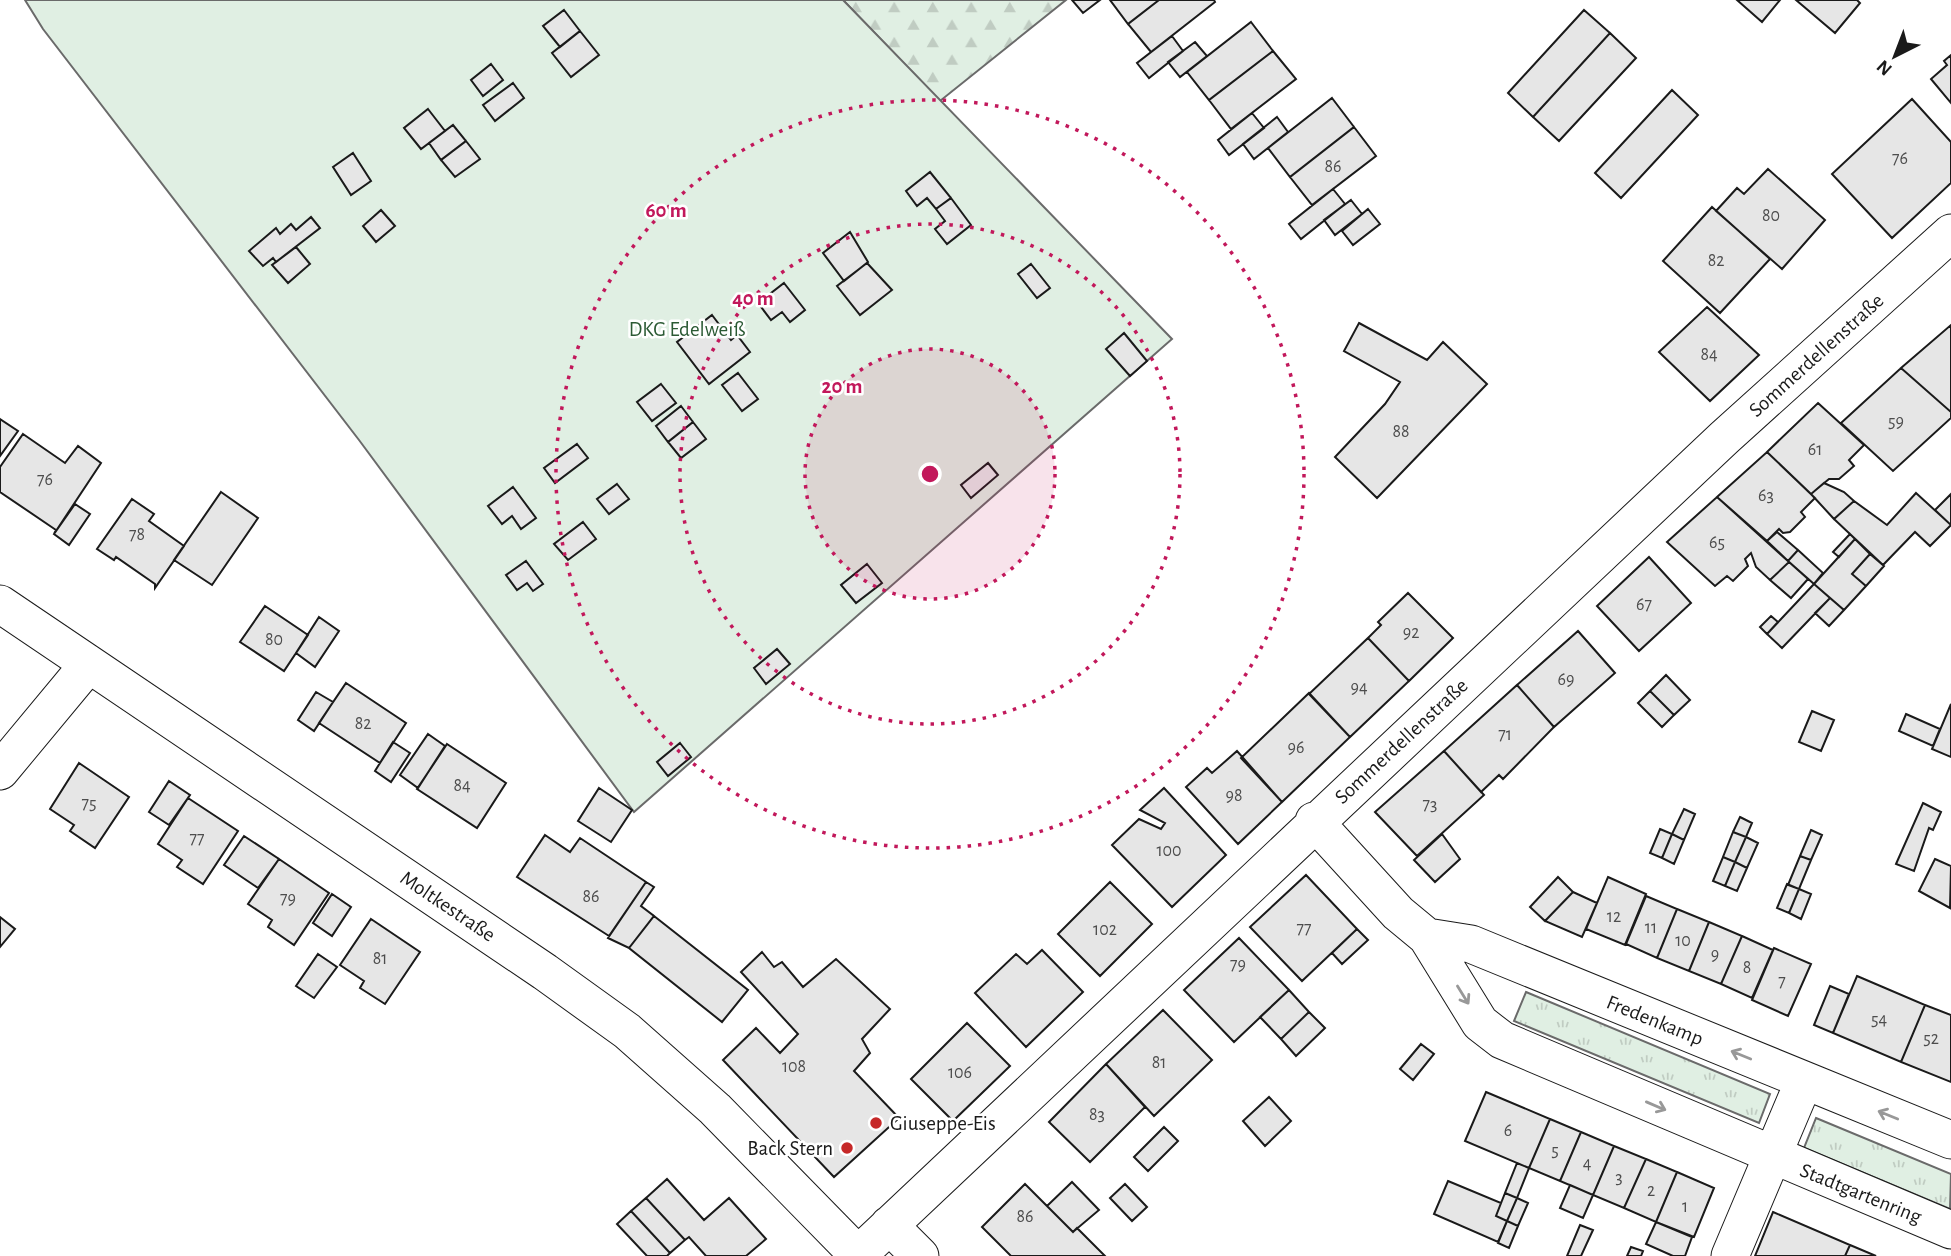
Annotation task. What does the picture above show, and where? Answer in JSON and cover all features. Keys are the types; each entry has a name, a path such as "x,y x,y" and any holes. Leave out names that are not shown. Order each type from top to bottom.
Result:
{"street":[{"name":"Sommerdellenstraße","path":"858,1256 1314,821 1724,438 1951,233"},
{"name":"Moltkestraße","path":"0,604 545,972 627,1031 715,1109 858,1256"},
{"path":"0,771 88,665"},
{"path":"1314,821 1398,913 1427,937 1480,1023 1502,1040 1772,1156"},
{"name":"Fredenkamp","path":"1427,937 1471,944 1804,1081"},
{"path":"1730,1256 1804,1081 1951,1140"},
{"name":"Stadtgartenring","path":"1772,1156 1951,1230"},
{"path":"889,1224 920,1256"}],"green space":[{"name":"DKG Edelweiß","path":"25,0 843,0 1172,339 634,812 359,440 43,29"},
{"path":"843,0 1066,0 940,101"},
{"path":"1526,992 1770,1094 1759,1123 1514,1021"},
{"path":"1816,1118 1951,1174 1950,1209 1804,1148"}],"building":[{"path":"1072,0 1100,0 1083,13"},
{"path":"1110,0 1159,0 1128,24"},
{"path":"1159,0 1215,2 1151,52 1128,24"},
{"path":"1737,0 1780,0 1762,22"},
{"path":"1796,0 1857,0 1860,3 1835,33"},
{"path":"564,10 580,31 560,47 543,26"},
{"path":"1584,10 1610,33 1533,117 1508,93"},
{"path":"1251,22 1273,51 1209,100 1187,72"},
{"path":"580,31 599,55 571,77 552,53"},
{"path":"1610,33 1636,58 1559,141 1533,117"},
{"path":"1172,36 1183,51 1149,78 1137,63"},
{"path":"1195,42 1207,56 1180,77 1168,62"},
{"path":"1273,51 1296,79 1231,129 1209,100"},
{"path":"1951,55 1951,103 1931,79 1947,65 1944,61"},
{"path":"491,64 503,80 483,96 471,80"},
{"path":"513,83 524,98 495,121 483,105"},
{"path":"1672,90 1698,115 1621,198 1595,173"},
{"path":"1332,98 1354,127 1290,177 1268,148"},
{"path":"1912,99 1951,142 1951,183 1892,238 1832,174"},
{"path":"428,109 445,131 421,149 404,128"},
{"path":"1252,113 1264,128 1229,155 1218,140"},
{"path":"1277,117 1288,132 1254,159 1243,144"},
{"path":"453,125 466,141 441,160 429,143"},
{"path":"1354,127 1376,156 1312,205 1290,177"},
{"path":"466,141 480,159 455,177 441,160"},
{"path":"353,153 371,181 351,195 333,167"},
{"path":"1768,169 1825,220 1782,269 1716,211 1737,188 1744,194"},
{"path":"930,172 951,198 936,209 927,198 917,206 906,191"},
{"path":"1333,189 1345,204 1301,239 1289,224"},
{"path":"951,198 971,225 947,244 935,229 945,221 936,209"},
{"path":"1351,200 1362,214 1335,235 1324,220"},
{"path":"1712,207 1770,259 1720,313 1663,261"},
{"path":"1368,209 1380,224 1353,245 1342,231"},
{"path":"381,210 395,226 376,242 363,226"},
{"path":"311,217 320,228 276,262 273,258 263,266 249,251 276,228 280,234 291,224 296,230"},
{"path":"850,232 868,262 844,281 823,253"},
{"path":"296,247 310,264 288,283 272,265"},
{"path":"867,263 892,290 860,315 837,286"},
{"path":"1031,264 1050,288 1037,298 1018,274"},
{"path":"784,283 805,310 790,322 782,312 771,320 758,303"},
{"path":"1707,307 1759,355 1710,401 1659,352"},
{"path":"712,315 731,340 737,335 750,352 709,384 677,342"},
{"path":"1359,323 1427,360 1443,342 1487,384 1377,498 1335,457 1385,404 1400,382 1344,351"},
{"path":"1951,325 1951,412 1901,368"},
{"path":"1124,333 1147,361 1130,376 1106,349"},
{"path":"1901,368 1951,412 1951,418 1893,471 1841,423"},
{"path":"738,373 758,399 742,411 722,385"},
{"path":"661,384 676,403 652,421 637,402"},
{"path":"1818,403 1864,445 1849,460 1854,466 1839,479 1829,479 1811,494 1767,452"},
{"path":"681,406 693,422 668,442 656,426"},
{"path":"0,419 18,431 0,456"},
{"path":"693,422 706,439 681,458 668,442"},
{"path":"23,434 65,463 78,446 101,463 54,534 56,530 0,492 0,467"},
{"path":"577,444 588,458 555,483 544,468"},
{"path":"1767,452 1815,498 1801,512 1805,517 1790,532 1783,533 1779,529 1767,541 1717,497"},
{"path":"988,463 998,475 971,498 961,485"},
{"path":"1824,483 1844,492 1854,501 1834,519 1811,494"},
{"path":"617,484 629,499 609,514 597,499"},
{"path":"513,487 536,518 521,529 512,516 502,524 488,506"},
{"path":"221,492 258,518 212,585 174,560"},
{"path":"1916,493 1951,525 1930,546 1915,532 1883,565 1834,519 1854,501 1887,525"},
{"path":"1951,494 1951,525 1935,510"},
{"path":"1717,497 1789,562 1770,580 1756,567 1751,553 1745,559 1748,566 1733,581 1727,576 1715,586 1667,542"},
{"path":"132,499 154,514 149,521 184,546 155,588 155,584 116,557 114,560 97,549"},
{"path":"75,504 90,514 69,545 54,534"},
{"path":"583,522 596,539 568,560 554,544"},
{"path":"1777,532 1798,550 1788,561 1767,541"},
{"path":"1850,534 1855,539 1839,557 1833,552"},
{"path":"1855,539 1870,554 1852,574 1866,586 1844,610 1814,584"},
{"path":"1798,550 1823,573 1814,584 1788,561"},
{"path":"1870,554 1884,566 1866,586 1852,574"},
{"path":"1649,557 1691,603 1639,651 1597,606"},
{"path":"526,561 543,584 533,591 527,583 517,590 506,575"},
{"path":"1789,562 1808,579 1791,598 1770,580"},
{"path":"867,564 882,583 856,603 841,585"},
{"path":"1814,584 1830,598 1782,648 1767,634"},
{"path":"1408,593 1453,638 1409,681 1368,638 1381,625 1378,622"},
{"path":"1830,598 1844,610 1829,626 1815,613"},
{"path":"265,606 308,635 284,671 240,642"},
{"path":"1771,616 1778,622 1767,634 1760,627"},
{"path":"319,617 339,631 315,667 296,653"},
{"path":"1578,631 1615,673 1554,727 1517,685"},
{"path":"1368,638 1409,681 1350,737 1309,694"},
{"path":"777,649 790,664 766,684 754,668"},
{"path":"1666,675 1690,700 1674,715 1650,691"},
{"path":"346,683 406,723 380,763 319,723"},
{"path":"1517,685 1554,727 1503,779 1499,775 1481,792 1444,751"},
{"path":"1650,691 1674,715 1662,727 1638,703"},
{"path":"316,692 333,702 314,731 298,720"},
{"path":"1309,693 1350,737 1282,802 1241,758"},
{"path":"1951,704 1951,757 1932,749"},
{"path":"1812,711 1834,720 1821,751 1799,742"},
{"path":"1906,714 1940,729 1933,746 1899,731"},
{"path":"428,734 445,746 418,788 400,775"},
{"path":"393,742 410,753 391,782 375,771"},
{"path":"680,743 691,757 668,776 657,762"},
{"path":"447,744 506,783 477,828 417,789"},
{"path":"1237,751 1282,802 1238,844 1186,787 1207,768 1212,773"},
{"path":"1444,751 1484,795 1417,856 1375,812"},
{"path":"79,763 129,797 95,848 70,831 74,825 50,809"},
{"path":"169,781 190,795 169,825 149,812"},
{"path":"599,788 632,810 611,842 578,821"},
{"path":"1164,788 1226,855 1172,907 1112,845 1139,819 1161,829 1165,823 1140,810"},
{"path":"188,798 238,831 203,884 177,867 182,860 158,844"},
{"path":"1923,803 1941,812 1933,830 1929,828 1914,871 1896,864"},
{"path":"1684,809 1695,814 1684,840 1672,834"},
{"path":"1740,817 1752,823 1746,837 1733,832"},
{"path":"1660,829 1672,834 1662,858 1650,853"},
{"path":"1811,830 1822,835 1811,860 1800,856"},
{"path":"1733,832 1746,837 1735,862 1723,857"},
{"path":"1442,834 1460,859 1435,882 1414,860"},
{"path":"1672,834 1684,840 1674,864 1662,858"},
{"path":"545,835 570,852 580,838 646,882 609,936 517,877"},
{"path":"244,836 279,859 258,888 224,865"},
{"path":"1746,837 1758,843 1747,868 1735,862"},
{"path":"1800,856 1811,860 1799,889 1788,885"},
{"path":"1723,857 1735,862 1725,886 1713,881"},
{"path":"279,859 329,893 294,945 268,927 272,920 248,904"},
{"path":"1935,859 1951,866 1950,908 1919,891"},
{"path":"1735,862 1747,868 1737,891 1725,886"},
{"path":"1306,875 1357,929 1302,981 1250,927"},
{"path":"1558,877 1573,892 1545,921 1530,907"},
{"path":"1608,877 1646,894 1625,945 1586,929"},
{"path":"646,882 654,887 641,906 654,916 629,948 608,938"},
{"path":"1110,882 1152,924 1100,976 1058,934"},
{"path":"1787,884 1799,889 1789,913 1777,908"},
{"path":"1799,889 1811,894 1801,919 1789,913"},
{"path":"1573,892 1597,903 1582,937 1545,921"},
{"path":"332,894 351,907 332,936 313,923"},
{"path":"1646,896 1677,909 1657,958 1626,944"},
{"path":"1677,909 1709,922 1689,971 1657,958"},
{"path":"654,916 748,990 722,1022 629,948"},
{"path":"0,917 15,929 0,947"},
{"path":"371,919 420,952 385,1004 360,988 364,981 340,965"},
{"path":"1709,922 1742,936 1721,984 1689,971"},
{"path":"1357,929 1368,940 1342,964 1332,953"},
{"path":"1742,936 1773,950 1752,998 1721,984"},
{"path":"1239,938 1289,990 1234,1042 1184,990"},
{"path":"1774,948 1811,964 1788,1016 1752,1000"},
{"path":"1042,950 1083,992 1026,1047 975,993 1016,954 1027,964"},
{"path":"762,952 774,967 782,962 803,987 836,959 890,1009 862,1039 870,1053 854,1071 899,1118 834,1177 723,1060 756,1028 780,1053 798,1034 741,972"},
{"path":"318,954 337,967 314,998 296,986"},
{"path":"1857,976 1925,1005 1901,1062 1833,1033"},
{"path":"1830,986 1849,994 1833,1033 1814,1025"},
{"path":"1289,990 1309,1012 1281,1039 1260,1017"},
{"path":"1925,1005 1951,1015 1951,1082 1901,1062"},
{"path":"1163,1010 1212,1060 1154,1116 1106,1064"},
{"path":"1309,1012 1325,1028 1296,1056 1281,1039"},
{"path":"967,1023 1010,1066 953,1121 911,1079"},
{"path":"1421,1044 1434,1054 1413,1080 1400,1069"},
{"path":"1106,1064 1145,1107 1090,1162 1049,1122"},
{"path":"1486,1092 1550,1119 1529,1168 1465,1141"},
{"path":"1269,1097 1291,1121 1265,1146 1243,1121"},
{"path":"1550,1119 1581,1132 1560,1181 1529,1168"},
{"path":"1164,1127 1178,1141 1148,1171 1134,1157"},
{"path":"1581,1132 1614,1146 1593,1195 1560,1181"},
{"path":"1614,1146 1646,1159 1624,1208 1593,1195"},
{"path":"1646,1159 1677,1172 1656,1222 1624,1208"},
{"path":"1517,1163 1529,1168 1517,1198 1505,1193"},
{"path":"1677,1172 1714,1188 1694,1237 1656,1222"},
{"path":"667,1179 704,1220 729,1198 766,1239 746,1256 706,1256 689,1237 685,1240 646,1198"},
{"path":"1448,1181 1501,1203 1496,1216 1507,1221 1498,1242 1434,1214"},
{"path":"1072,1182 1099,1210 1073,1232 1047,1206"},
{"path":"1025,1184 1073,1232 1077,1228 1105,1256 1011,1256 982,1227"},
{"path":"1125,1184 1147,1207 1132,1221 1110,1198"},
{"path":"1570,1185 1593,1195 1583,1218 1560,1208"},
{"path":"1505,1193 1517,1198 1507,1221 1496,1216"},
{"path":"646,1198 685,1240 670,1253 631,1211"},
{"path":"1517,1198 1528,1203 1518,1226 1507,1221"},
{"path":"631,1211 670,1253 667,1256 647,1256 617,1224"},
{"path":"1773,1212 1850,1245 1845,1256 1755,1256"},
{"path":"1507,1221 1518,1226 1509,1248 1498,1243"},
{"path":"1656,1222 1692,1237 1685,1256 1673,1256 1646,1244"},
{"path":"1580,1225 1593,1230 1581,1256 1567,1256"},
{"path":"1850,1245 1876,1256 1845,1256"},
{"path":"1631,1247 1643,1251 1641,1256 1627,1256"}],"place":[{"name":"Giuseppe-Eis","path":"876,1123"},
{"name":"Back Stern","path":"847,1148"}]}
